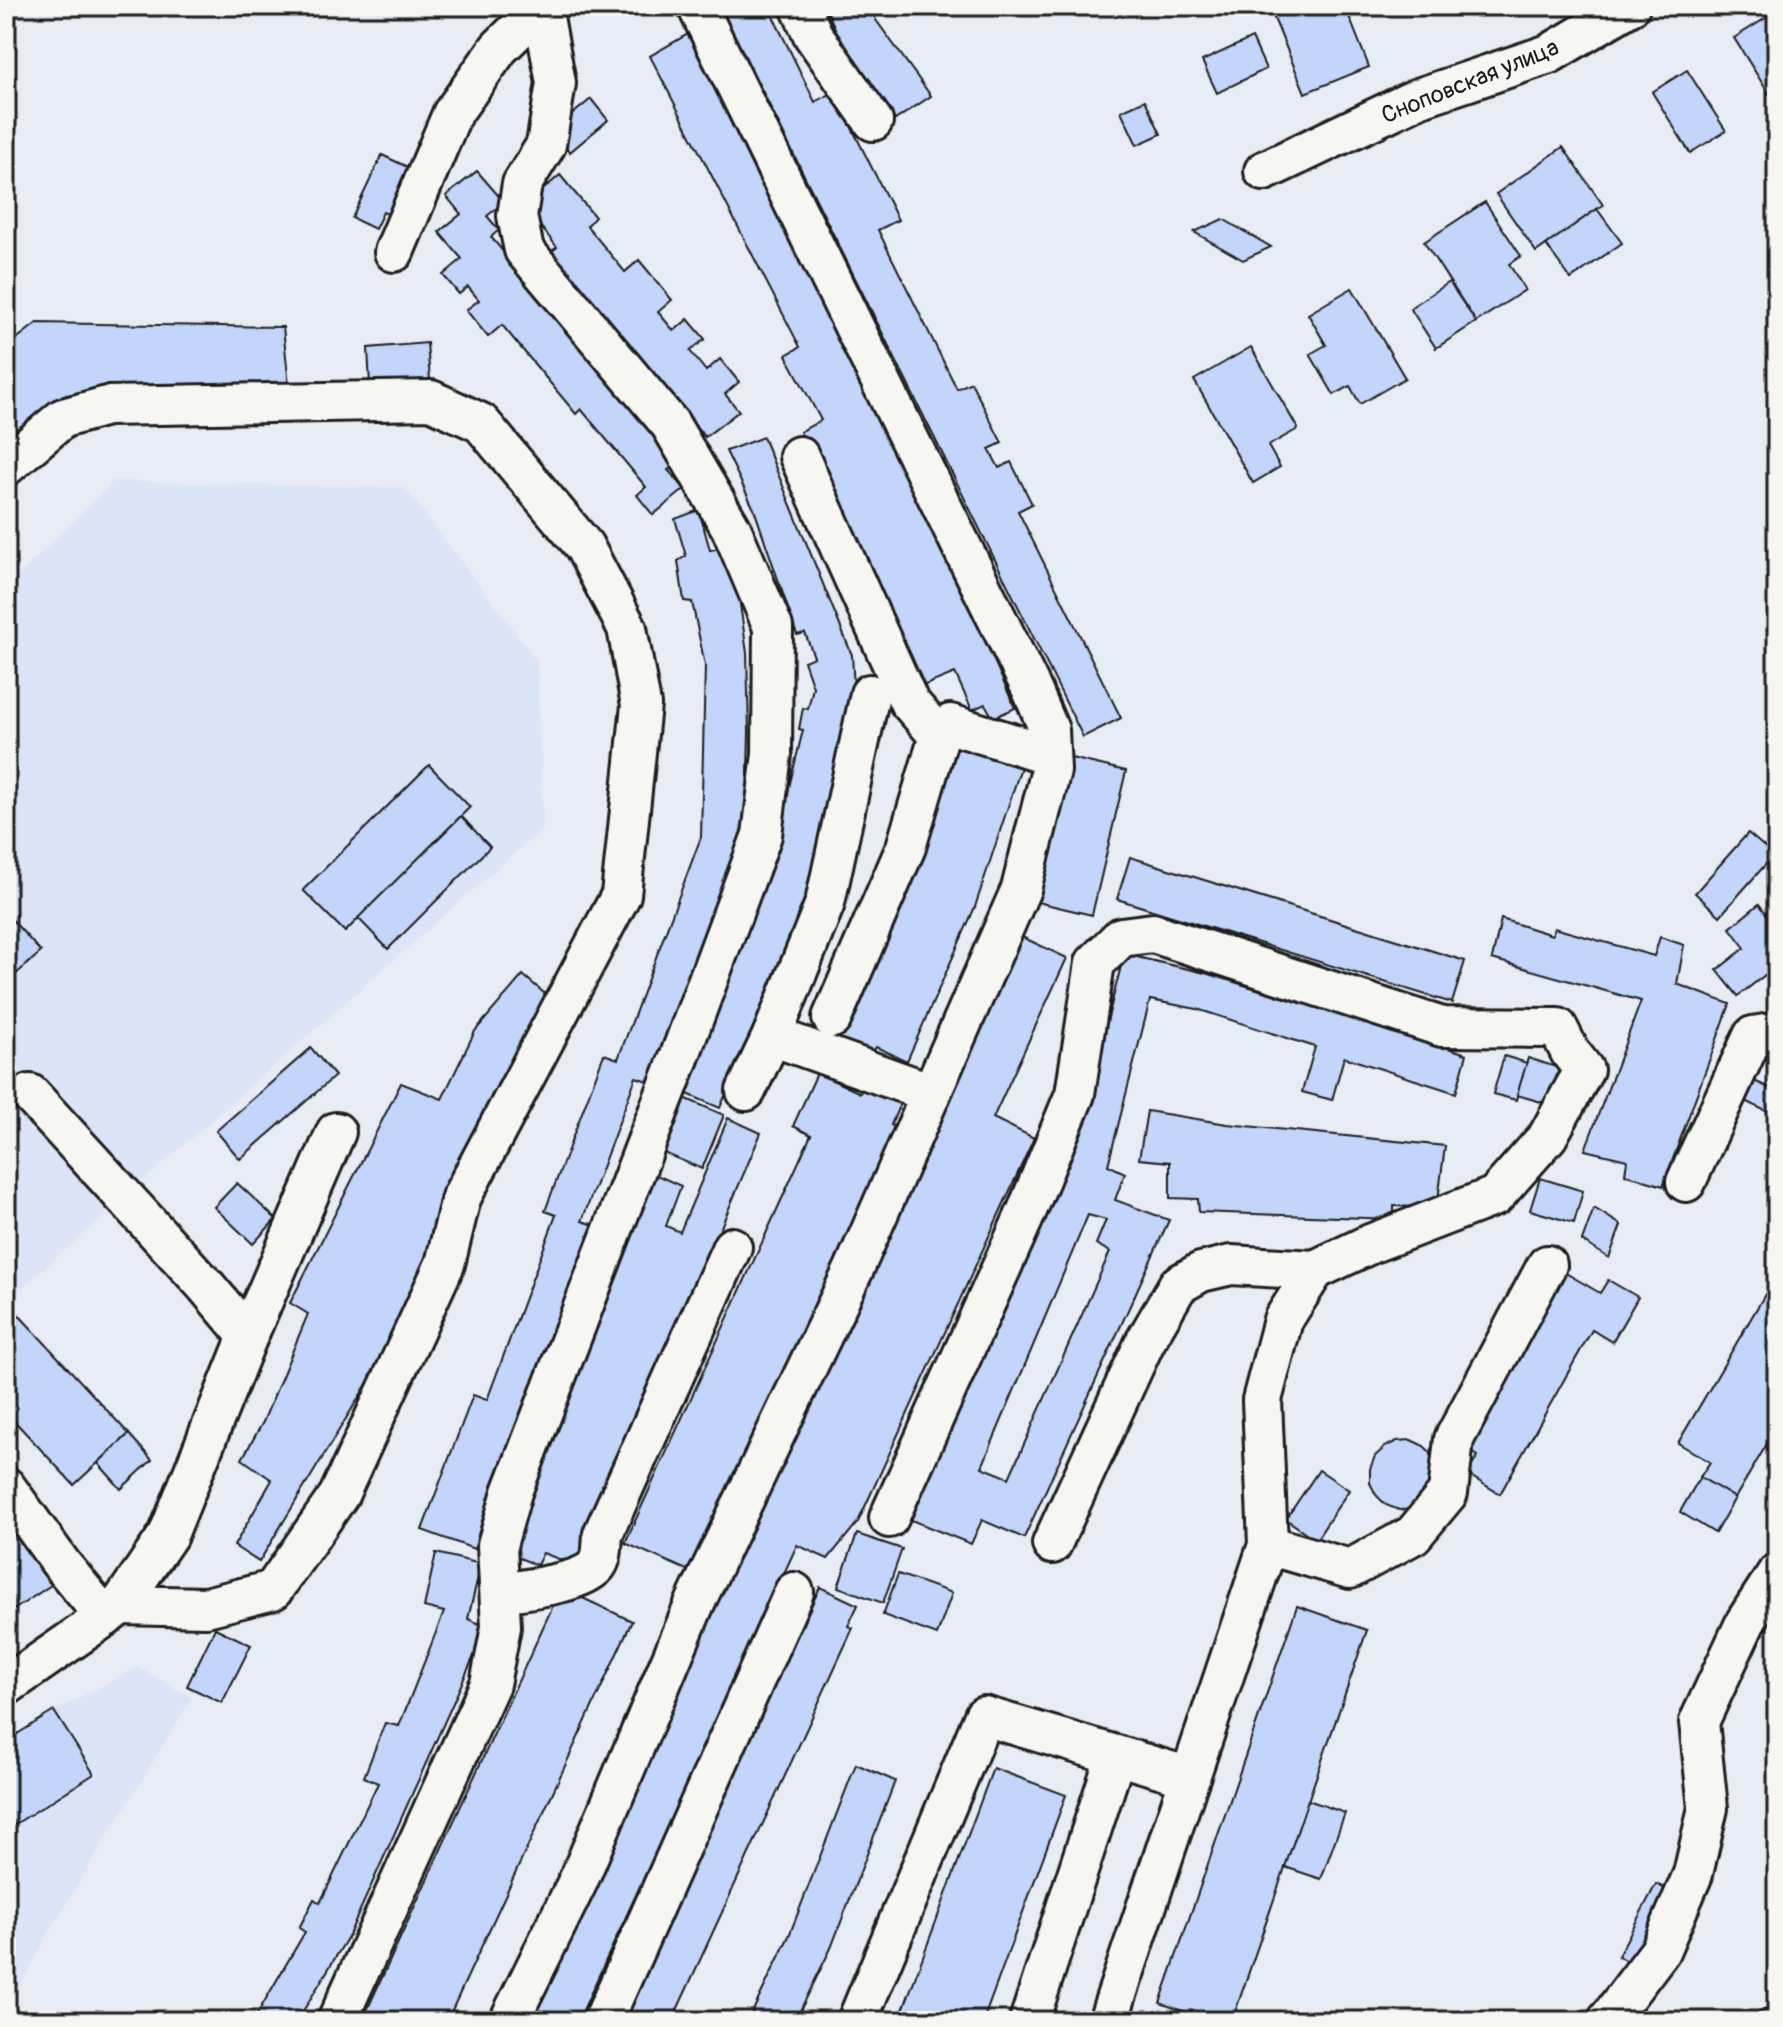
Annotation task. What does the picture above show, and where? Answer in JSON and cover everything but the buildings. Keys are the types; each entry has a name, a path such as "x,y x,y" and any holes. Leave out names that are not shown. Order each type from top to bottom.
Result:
{"street":[{"path":"394,252 452,114 499,48 542,6"},
{"path":"337,2021 490,1684 501,1627 497,1545 512,1492 762,835 772,754 773,627 731,528 670,424 524,250 517,216 522,184 546,145 556,83 542,6"},
{"path":"509,2021 579,1879 695,1603 854,1269 1021,889 1051,770 1049,730 1032,690 697,6"},
{"path":"800,6 813,35 873,121"},
{"name":"Сноповская улица","path":"1264,171 1418,98 1549,54 1630,6"},
{"path":"6,466 63,418 107,406 431,400 481,423 584,546 627,628 641,705 621,895 461,1198 445,1264 339,1495 273,1590 206,1607 113,1611 62,1565 6,1487"},
{"path":"799,456 909,702 939,736"},
{"path":"746,1091 772,1036 825,903 870,694"},
{"path":"832,1018 906,847 939,736 950,724 1050,755"},
{"path":"889,1518 1026,1213 1075,1094 1095,963 1121,937 1153,933 1442,1027 1558,1028 1570,1052 1584,1070 1548,1136 1495,1196 1370,1244 1315,1270 1231,1265 1201,1272 1178,1285 1145,1342 1052,1544"},
{"path":"1686,1182 1753,1036 1777,1032"},
{"path":"772,1036 931,1093"},
{"path":"30,1094 248,1336"},
{"path":"6,1686 113,1611 168,1535 248,1336 336,1132"},
{"path":"500,1593 558,1583 588,1573 600,1562 603,1534 732,1247"},
{"path":"1268,1545 1350,1569 1413,1535 1448,1493 1454,1439 1547,1265"},
{"path":"1110,2015 1268,1545 1262,1400 1283,1320 1315,1270"},
{"path":"1607,2021 1660,1951 1693,1874 1708,1808 1699,1722 1746,1621 1777,1573"},
{"path":"603,2021 794,1592"},
{"path":"857,2021 984,1716 1190,1777"},
{"path":"1029,2021 1116,1755"}],"shaded area":[{"path":"113,481 405,488 537,661 543,828 6,1302 6,571 15,579"},
{"path":"138,1667 192,1698 49,1932 6,2013 6,1741 54,1711"}]}
